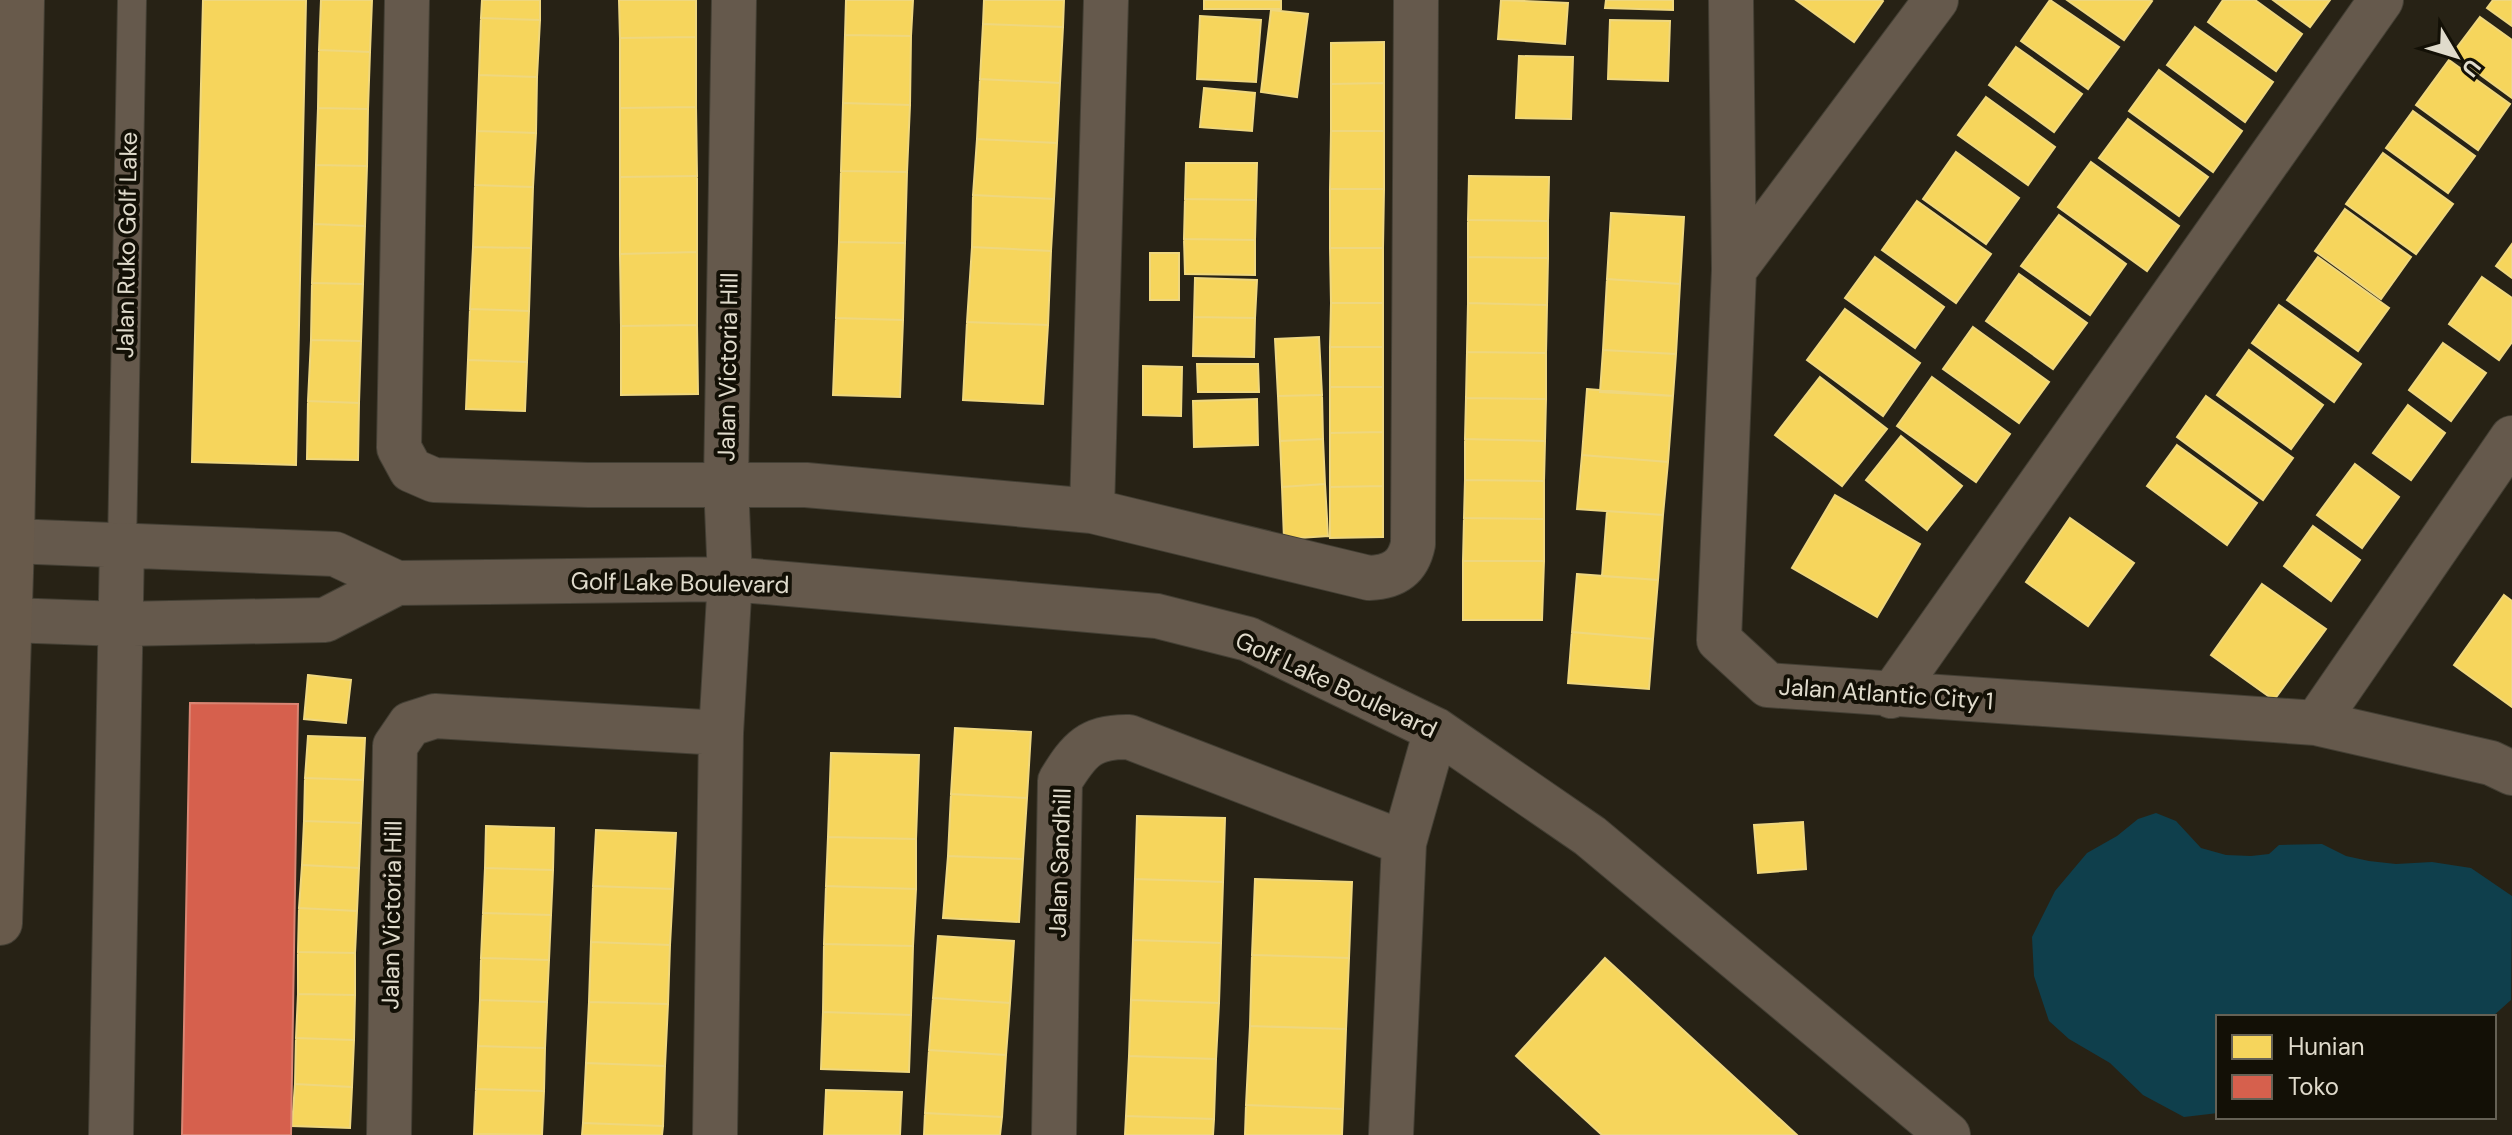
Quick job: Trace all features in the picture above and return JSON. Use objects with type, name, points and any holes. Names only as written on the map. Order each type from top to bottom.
[{"type":"street","points":[[0,923],[1,804],[12,541],[22,0]]},
{"type":"street","points":[[407,0],[399,448],[411,470],[434,480],[588,485],[806,485],[1092,511],[1369,578],[1386,578],[1410,559],[1415,505],[1416,0]]},
{"type":"street","name":"Jalan Victoria Hill","points":[[715,1135],[721,733],[730,579],[726,483],[734,0]]},
{"type":"street","points":[[1092,511],[1106,0]]},
{"type":"street","name":"Jalan Atlantic City 1","points":[[1731,0],[1734,270],[1719,640],[1768,685],[1891,696],[2316,723],[2491,763],[2512,773]]},
{"type":"street","points":[[1734,270],[1936,0]]},
{"type":"street","points":[[1891,696],[2381,0]]},
{"type":"street","points":[[2316,723],[2512,438]]},
{"type":"street","name":"Golf Lake Boulevard","points":[[12,541],[335,554],[397,583],[730,579],[1157,616],[1248,639],[1436,730],[1590,836],[1948,1135]]},
{"type":"street","points":[[111,1135],[122,546]]},
{"type":"street","name":"Golf Lake Boulevard","points":[[9,620],[121,624],[325,620],[397,583]]},
{"type":"street","name":"Jalan Victoria Hill","points":[[389,1135],[395,746],[410,724],[435,716],[721,733]]},
{"type":"street","points":[[1391,1135],[1404,843],[1436,730]]},
{"type":"street","name":"Jalan Sandhill","points":[[1054,1135],[1060,781],[1071,762],[1087,745],[1107,736],[1129,737],[1404,843]]},
{"type":"lane","name":"Jalan Ruko Golf Lake","points":[[122,546],[132,0]]},
{"type":"water","points":[[2156,813],[2176,821],[2201,848],[2226,855],[2269,854],[2279,845],[2322,844],[2346,856],[2369,861],[2396,864],[2432,862],[2471,868],[2512,896],[2511,1000],[2494,1015],[2216,1015],[2216,1113],[2184,1117],[2143,1095],[2110,1063],[2069,1039],[2049,1021],[2034,976],[2032,937],[2055,891],[2087,853],[2117,836],[2138,819]]},
{"type":"building: Hunian","points":[[203,0],[306,0],[296,465],[192,462]]},
{"type":"building: Hunian","points":[[321,0],[372,0],[370,52],[319,50]]},
{"type":"building: Hunian","points":[[482,0],[540,0],[540,20],[481,18]]},
{"type":"building: Hunian","points":[[619,0],[696,0],[696,37],[620,38]]},
{"type":"building: Hunian","points":[[846,0],[913,0],[911,36],[845,35]]},
{"type":"building: Hunian","points":[[984,0],[1064,0],[1063,27],[983,24]]},
{"type":"building: Hunian","points":[[1204,0],[1281,0],[1281,9],[1204,9]]},
{"type":"building: Hunian","points":[[1501,0],[1568,3],[1565,44],[1498,39]]},
{"type":"building: Hunian","points":[[1606,0],[1673,0],[1673,10],[1605,8]]},
{"type":"building: Hunian","points":[[1796,0],[1882,0],[1883,1],[1854,42]]},
{"type":"building: Hunian","points":[[2050,0],[2119,47],[2088,89],[2021,41]]},
{"type":"building: Hunian","points":[[2067,0],[2150,0],[2152,1],[2124,40]]},
{"type":"building: Hunian","points":[[2223,0],[2255,0],[2302,34],[2276,71],[2208,22]]},
{"type":"building: Hunian","points":[[2273,0],[2330,0],[2310,27]]},
{"type":"building: Hunian","points":[[2493,0],[2512,0],[2512,26],[2487,8]]},
{"type":"building: Hunian","points":[[1271,10],[1308,14],[1297,97],[1261,92]]},
{"type":"building: Hunian","points":[[1200,16],[1261,20],[1256,82],[1197,79]]},
{"type":"building: Hunian","points":[[2480,17],[2512,40],[2512,98],[2452,54]]},
{"type":"building: Hunian","points":[[481,18],[540,20],[537,77],[479,75]]},
{"type":"building: Hunian","points":[[1610,20],[1670,21],[1668,81],[1608,79]]},
{"type":"building: Hunian","points":[[983,24],[1063,27],[1060,83],[980,79]]},
{"type":"building: Hunian","points":[[2195,27],[2273,82],[2245,122],[2167,65]]},
{"type":"building: Hunian","points":[[845,35],[911,36],[910,105],[843,103]]},
{"type":"building: Hunian","points":[[696,37],[696,107],[620,108],[620,38]]},
{"type":"building: Hunian","points":[[1384,42],[1384,83],[1331,84],[1331,43]]},
{"type":"building: Hunian","points":[[2016,47],[2082,94],[2054,132],[1989,85]]},
{"type":"building: Hunian","points":[[319,50],[370,52],[368,109],[318,108]]},
{"type":"building: Hunian","points":[[1519,56],[1573,57],[1571,119],[1516,118]]},
{"type":"building: Hunian","points":[[2449,60],[2510,104],[2478,150],[2416,105]]},
{"type":"building: Hunian","points":[[2159,70],[2242,131],[2213,172],[2129,111]]},
{"type":"building: Hunian","points":[[479,75],[537,77],[536,133],[477,131]]},
{"type":"building: Hunian","points":[[980,79],[1060,83],[1057,143],[977,139]]},
{"type":"building: Hunian","points":[[1384,83],[1384,131],[1331,131],[1331,84]]},
{"type":"building: Hunian","points":[[1204,88],[1255,93],[1252,131],[1200,127]]},
{"type":"building: Hunian","points":[[1986,97],[2055,147],[2028,185],[1958,135]]},
{"type":"building: Hunian","points":[[843,103],[910,105],[907,172],[841,171]]},
{"type":"building: Hunian","points":[[696,107],[697,176],[620,177],[620,108]]},
{"type":"building: Hunian","points":[[318,108],[368,109],[367,166],[316,165]]},
{"type":"building: Hunian","points":[[2413,111],[2475,156],[2448,193],[2386,148]]},
{"type":"building: Hunian","points":[[2128,119],[2208,177],[2179,216],[2099,158]]},
{"type":"building: Hunian","points":[[477,131],[536,133],[533,187],[475,185]]},
{"type":"building: Hunian","points":[[1331,131],[1384,131],[1384,189],[1330,189]]},
{"type":"building: Hunian","points":[[977,139],[1057,143],[1054,199],[973,195]]},
{"type":"building: Hunian","points":[[1956,152],[2019,198],[1986,244],[1923,199]]},
{"type":"building: Hunian","points":[[2383,153],[2453,204],[2416,254],[2346,204]]},
{"type":"building: Hunian","points":[[2091,162],[2179,226],[2147,271],[2058,207]]},
{"type":"building: Hunian","points":[[1186,163],[1257,163],[1256,200],[1185,199]]},
{"type":"building: Hunian","points":[[316,165],[367,166],[365,226],[314,224]]},
{"type":"building: Hunian","points":[[841,171],[907,172],[905,243],[839,242]]},
{"type":"building: Hunian","points":[[697,176],[697,252],[620,254],[620,177]]},
{"type":"building: Hunian","points":[[1469,176],[1549,177],[1548,221],[1468,220]]},
{"type":"building: Hunian","points":[[475,185],[533,187],[531,248],[473,247]]},
{"type":"building: Hunian","points":[[1330,189],[1384,189],[1383,248],[1330,248]]},
{"type":"building: Hunian","points":[[973,195],[1054,199],[1051,251],[972,247]]},
{"type":"building: Hunian","points":[[1185,199],[1256,200],[1255,240],[1184,239]]},
{"type":"building: Hunian","points":[[1917,201],[1991,254],[1956,303],[1882,250]]},
{"type":"building: Hunian","points":[[2345,209],[2411,257],[2381,299],[2315,251]]},
{"type":"building: Hunian","points":[[1611,213],[1684,217],[1680,284],[1607,279]]},
{"type":"building: Hunian","points":[[2059,215],[2126,264],[2090,315],[2021,266]]},
{"type":"building: Hunian","points":[[1468,220],[1548,221],[1548,258],[1468,257]]},
{"type":"building: Hunian","points":[[314,224],[365,226],[363,284],[312,283]]},
{"type":"building: Hunian","points":[[1184,239],[1255,240],[1255,275],[1185,274]]},
{"type":"building: Hunian","points":[[839,242],[905,243],[903,320],[836,318]]},
{"type":"building: Hunian","points":[[2512,244],[2512,278],[2496,266]]},
{"type":"building: Hunian","points":[[473,247],[531,248],[529,311],[470,309]]},
{"type":"building: Hunian","points":[[972,247],[1051,251],[1048,325],[967,322]]},
{"type":"building: Hunian","points":[[1330,248],[1383,248],[1383,303],[1331,303]]},
{"type":"building: Hunian","points":[[697,252],[697,325],[621,326],[620,254]]},
{"type":"building: Hunian","points":[[1150,253],[1179,253],[1179,300],[1150,300]]},
{"type":"building: Hunian","points":[[1468,257],[1548,258],[1547,305],[1468,303]]},
{"type":"building: Hunian","points":[[1875,257],[1944,307],[1915,348],[1845,298]]},
{"type":"building: Hunian","points":[[2318,257],[2389,308],[2358,351],[2287,300]]},
{"type":"building: Hunian","points":[[2019,274],[2087,323],[2053,369],[1986,321]]},
{"type":"building: Hunian","points":[[2482,277],[2512,298],[2512,342],[2499,360],[2449,324]]},
{"type":"building: Hunian","points":[[1195,278],[1257,280],[1255,318],[1194,317]]},
{"type":"building: Hunian","points":[[1607,279],[1680,284],[1676,354],[1603,350]]},
{"type":"building: Hunian","points":[[312,283],[363,284],[361,341],[311,340]]},
{"type":"building: Hunian","points":[[1331,303],[1383,303],[1383,347],[1330,347]]},
{"type":"building: Hunian","points":[[1468,303],[1547,305],[1546,353],[1467,352]]},
{"type":"building: Hunian","points":[[2279,305],[2361,364],[2334,402],[2252,343]]},
{"type":"building: Hunian","points":[[470,309],[529,311],[527,362],[468,360]]},
{"type":"building: Hunian","points":[[1845,309],[1920,363],[1883,416],[1807,360]]},
{"type":"building: Hunian","points":[[1194,317],[1255,318],[1254,357],[1193,356]]},
{"type":"building: Hunian","points":[[836,318],[903,320],[900,397],[833,395]]},
{"type":"building: Hunian","points":[[967,322],[1048,325],[1043,404],[963,400]]},
{"type":"building: Hunian","points":[[697,325],[698,394],[621,395],[621,326]]},
{"type":"building: Hunian","points":[[1973,327],[2049,382],[2019,423],[1943,369]]},
{"type":"building: Hunian","points":[[1319,337],[1322,395],[1278,396],[1275,339]]},
{"type":"building: Hunian","points":[[311,340],[361,341],[359,403],[308,401]]},
{"type":"building: Hunian","points":[[2443,343],[2486,373],[2451,421],[2409,390]]},
{"type":"building: Hunian","points":[[1330,347],[1383,347],[1383,387],[1330,387]]},
{"type":"building: Hunian","points":[[1603,350],[1676,354],[1673,396],[1600,392]]},
{"type":"building: Hunian","points":[[2249,350],[2323,405],[2291,449],[2217,395]]},
{"type":"building: Hunian","points":[[1467,352],[1546,353],[1546,399],[1466,398]]},
{"type":"building: Hunian","points":[[468,360],[527,362],[525,411],[466,409]]},
{"type":"building: Hunian","points":[[1197,364],[1258,364],[1259,392],[1198,392]]},
{"type":"building: Hunian","points":[[1143,366],[1182,367],[1181,416],[1143,415]]},
{"type":"building: Hunian","points":[[1820,377],[1887,429],[1842,486],[1775,435]]},
{"type":"building: Hunian","points":[[1932,377],[2010,434],[1976,482],[1897,426]]},
{"type":"building: Hunian","points":[[1330,387],[1383,387],[1383,432],[1330,433]]},
{"type":"building: Hunian","points":[[1587,389],[1673,396],[1668,462],[1582,455]]},
{"type":"building: Hunian","points":[[1322,395],[1323,439],[1280,441],[1278,396]]},
{"type":"building: Hunian","points":[[2206,396],[2293,458],[2263,500],[2177,437]]},
{"type":"building: Hunian","points":[[1466,398],[1546,399],[1545,441],[1465,439]]},
{"type":"building: Hunian","points":[[1257,399],[1258,445],[1194,447],[1193,401]]},
{"type":"building: Hunian","points":[[308,401],[359,403],[358,460],[307,459]]},
{"type":"building: Hunian","points":[[2408,405],[2445,433],[2411,480],[2373,453]]},
{"type":"building: Hunian","points":[[1383,432],[1383,486],[1330,487],[1330,433]]},
{"type":"building: Hunian","points":[[1901,436],[1962,486],[1927,530],[1866,480]]},
{"type":"building: Hunian","points":[[1323,439],[1325,484],[1282,487],[1280,441]]},
{"type":"building: Hunian","points":[[1465,439],[1545,441],[1544,481],[1465,480]]},
{"type":"building: Hunian","points":[[2177,445],[2257,503],[2227,545],[2147,486]]},
{"type":"building: Hunian","points":[[1582,455],[1668,462],[1663,515],[1577,509]]},
{"type":"building: Hunian","points":[[2355,464],[2399,497],[2362,548],[2317,515]]},
{"type":"building: Hunian","points":[[1465,480],[1544,481],[1544,519],[1464,518]]},
{"type":"building: Hunian","points":[[1325,484],[1328,536],[1284,539],[1282,487]]},
{"type":"building: Hunian","points":[[1383,486],[1383,537],[1330,538],[1330,487]]},
{"type":"building: Hunian","points":[[1835,495],[1920,544],[1877,617],[1792,568]]},
{"type":"building: Hunian","points":[[1607,511],[1663,515],[1658,580],[1602,576]]},
{"type":"building: Hunian","points":[[1464,518],[1544,519],[1544,561],[1463,561]]},
{"type":"building: Hunian","points":[[2070,518],[2134,563],[2088,626],[2026,582]]},
{"type":"building: Hunian","points":[[2313,526],[2360,560],[2331,601],[2284,566]]},
{"type":"building: Hunian","points":[[1463,561],[1544,561],[1542,620],[1463,620]]},
{"type":"building: Hunian","points":[[1577,574],[1658,580],[1653,639],[1572,632]]},
{"type":"building: Hunian","points":[[2262,584],[2326,629],[2274,700],[2211,655]]},
{"type":"building: Hunian","points":[[2504,595],[2512,601],[2512,707],[2454,665]]},
{"type":"building: Hunian","points":[[1572,632],[1653,639],[1649,689],[1568,683]]},
{"type":"building: Hunian","points":[[308,675],[351,680],[346,723],[304,719]]},
{"type":"building: Hunian","points":[[955,728],[1031,732],[1027,798],[951,794]]},
{"type":"building: Hunian","points":[[308,736],[365,738],[363,780],[305,778]]},
{"type":"building: Hunian","points":[[831,753],[919,755],[916,839],[828,837]]},
{"type":"building: Hunian","points":[[305,778],[363,780],[361,823],[304,821]]},
{"type":"building: Hunian","points":[[951,794],[1027,798],[1023,859],[948,856]]},
{"type":"building: Hunian","points":[[1137,816],[1225,818],[1223,882],[1135,879]]},
{"type":"building: Hunian","points":[[304,821],[361,823],[359,868],[302,865]]},
{"type":"building: Hunian","points":[[1803,822],[1806,869],[1758,873],[1754,825]]},
{"type":"building: Hunian","points":[[486,826],[554,828],[553,870],[485,868]]},
{"type":"building: Hunian","points":[[596,830],[676,833],[673,889],[593,886]]},
{"type":"building: Hunian","points":[[828,837],[916,839],[916,889],[826,886]]},
{"type":"building: Hunian","points":[[948,856],[1023,859],[1019,922],[943,918]]},
{"type":"building: Hunian","points":[[302,865],[359,868],[357,911],[299,908]]},
{"type":"building: Hunian","points":[[485,868],[553,870],[551,915],[483,913]]},
{"type":"building: Hunian","points":[[1135,879],[1223,882],[1221,943],[1133,940]]},
{"type":"building: Hunian","points":[[1255,879],[1352,882],[1349,958],[1252,955]]},
{"type":"building: Hunian","points":[[593,886],[673,889],[670,945],[591,942]]},
{"type":"building: Hunian","points":[[826,886],[916,889],[913,946],[824,944]]},
{"type":"building: Hunian","points":[[299,908],[357,911],[355,953],[298,952]]},
{"type":"building: Hunian","points":[[483,913],[551,915],[549,960],[481,958]]},
{"type":"building: Hunian","points":[[938,936],[1014,941],[1010,1003],[933,998]]},
{"type":"building: Hunian","points":[[1133,940],[1221,943],[1219,1003],[1131,1000]]},
{"type":"building: Hunian","points":[[591,942],[670,945],[668,1004],[589,1002]]},
{"type":"building: Hunian","points":[[824,944],[913,946],[911,1015],[823,1012]]},
{"type":"building: Hunian","points":[[298,952],[355,953],[355,995],[298,994]]},
{"type":"building: Hunian","points":[[1252,955],[1349,958],[1346,1029],[1250,1026]]},
{"type":"building: Hunian","points":[[481,958],[549,960],[547,1002],[480,1000]]},
{"type":"building: Hunian","points":[[1605,958],[1797,1135],[1602,1135],[1516,1056]]},
{"type":"building: Hunian","points":[[298,994],[355,995],[354,1040],[296,1038]]},
{"type":"building: Hunian","points":[[933,998],[1010,1003],[1006,1055],[929,1050]]},
{"type":"building: Hunian","points":[[480,1000],[547,1002],[545,1048],[478,1046]]},
{"type":"building: Hunian","points":[[1131,1000],[1219,1003],[1216,1059],[1129,1056]]},
{"type":"building: Hunian","points":[[589,1002],[668,1004],[665,1066],[586,1063]]},
{"type":"building: Hunian","points":[[823,1012],[911,1015],[909,1072],[821,1069]]},
{"type":"building: Hunian","points":[[1250,1026],[1346,1029],[1343,1109],[1246,1105]]},
{"type":"building: Hunian","points":[[296,1038],[354,1040],[352,1087],[295,1084]]},
{"type":"building: Hunian","points":[[478,1046],[545,1048],[544,1091],[476,1089]]},
{"type":"building: Hunian","points":[[929,1050],[1006,1055],[1002,1117],[925,1113]]},
{"type":"building: Hunian","points":[[1129,1056],[1216,1059],[1214,1119],[1126,1116]]},
{"type":"building: Hunian","points":[[586,1063],[665,1066],[663,1126],[583,1123]]},
{"type":"building: Hunian","points":[[295,1084],[352,1087],[350,1128],[292,1126]]},
{"type":"building: Hunian","points":[[476,1089],[544,1091],[542,1135],[474,1134]]},
{"type":"building: Hunian","points":[[826,1090],[902,1092],[900,1135],[824,1135]]},
{"type":"building: Hunian","points":[[1246,1105],[1343,1109],[1342,1135],[1245,1135]]},
{"type":"building: Hunian","points":[[925,1113],[1002,1117],[1000,1135],[924,1135]]},
{"type":"building: Hunian","points":[[1126,1116],[1214,1119],[1213,1135],[1125,1135]]},
{"type":"building: Hunian","points":[[583,1123],[663,1126],[662,1135],[582,1135]]},
{"type":"building: Toko","points":[[190,703],[298,704],[291,1135],[182,1135]]}]
